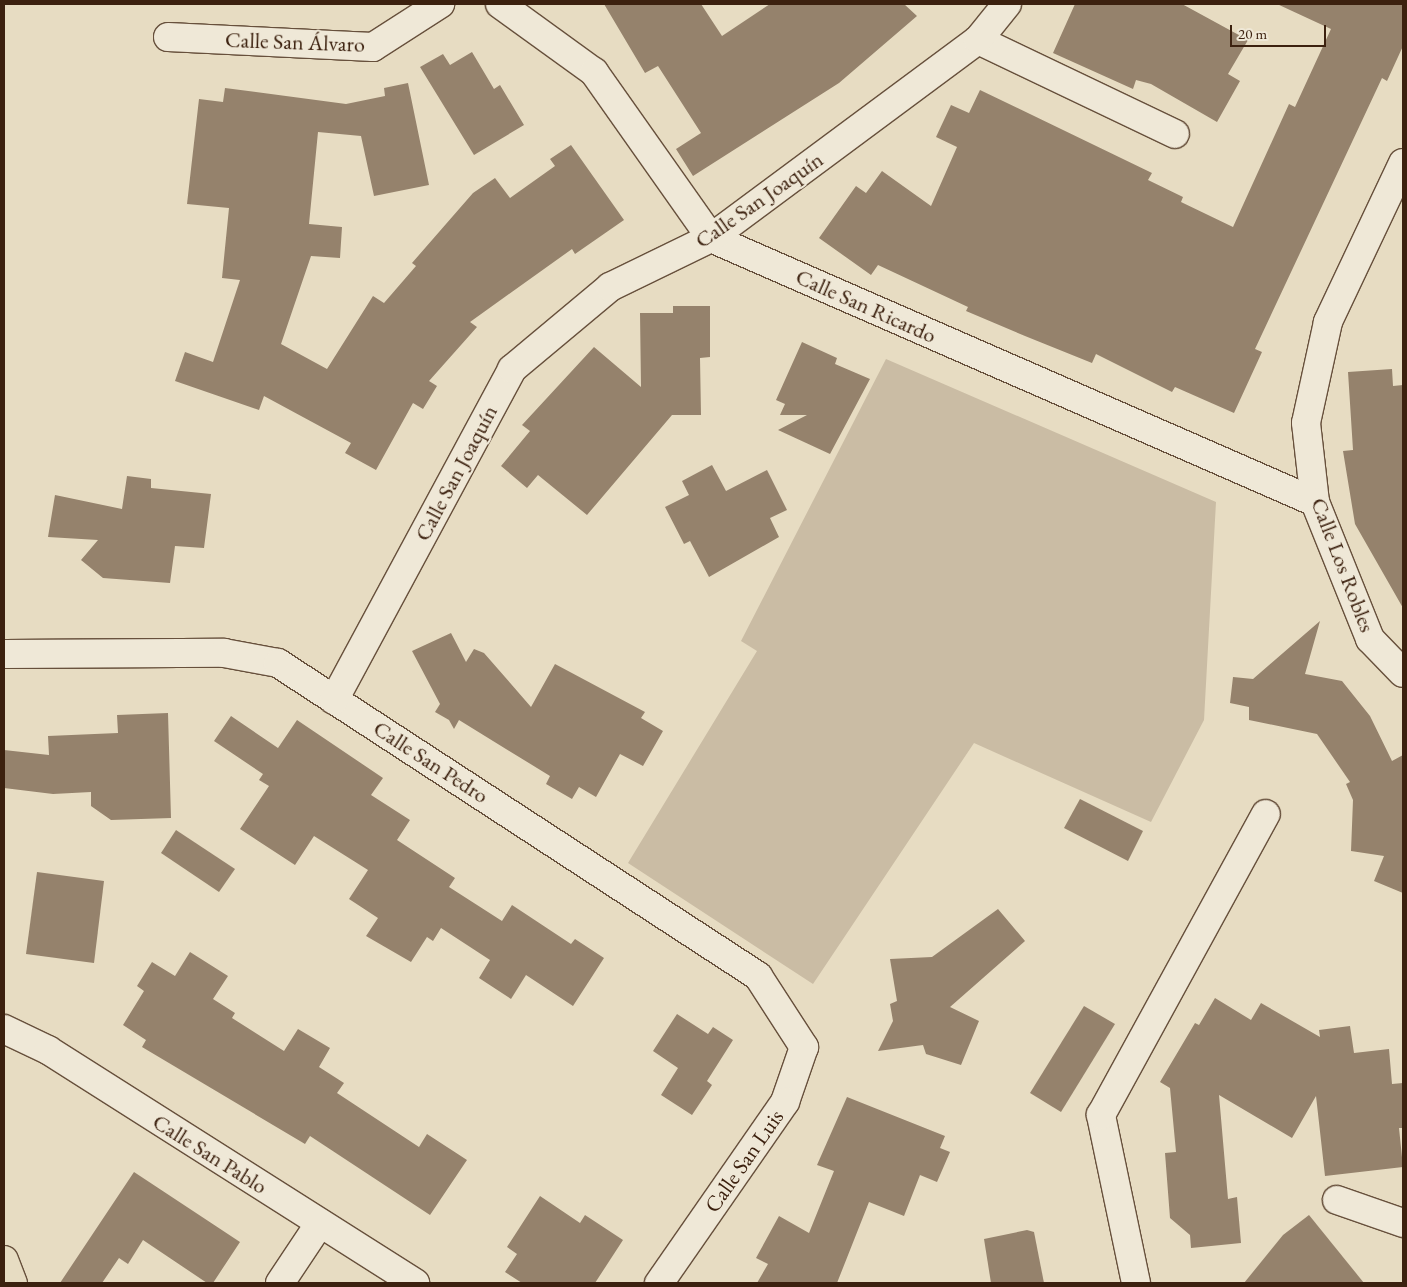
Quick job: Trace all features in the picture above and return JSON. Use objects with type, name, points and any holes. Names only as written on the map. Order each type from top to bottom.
[{"type":"highway","points":[[4,1260],[14,1283]]},
{"type":"street","name":"Calle San Álvaro","points":[[168,37],[373,47],[440,4]]},
{"type":"street","points":[[500,4],[594,72],[711,238]]},
{"type":"street","name":"Calle San Joaquín","points":[[334,700],[512,369],[610,287],[711,238],[978,40],[1007,4]]},
{"type":"street","points":[[978,40],[1175,134]]},
{"type":"street","name":"Calle Los Robles","points":[[1403,163],[1328,322],[1306,423],[1315,502],[1370,639],[1403,673]]},
{"type":"street","name":"Calle San Ricardo","points":[[711,238],[1315,502]]},
{"type":"street","name":"Calle San Pedro","points":[[4,654],[224,652],[278,663],[758,976],[794,1032]]},
{"type":"street","points":[[1136,1283],[1101,1115],[1266,814]]},
{"type":"street","name":"Calle San Pablo","points":[[4,1029],[48,1050],[415,1283]]},
{"type":"street","name":"Calle San Luis","points":[[659,1283],[784,1102],[804,1047],[794,1032]]},
{"type":"street","points":[[1338,1200],[1403,1223]]},
{"type":"street","points":[[280,1283],[320,1223]]},
{"type":"shaded area","points":[[886,359],[1216,502],[1204,720],[1151,822],[974,743],[813,984],[628,863],[757,651],[741,641]]},
{"type":"building","points":[[604,4],[701,4],[722,36],[770,4],[904,4],[917,16],[839,83],[693,176],[676,149],[701,133],[658,66],[645,73]]},
{"type":"building","points":[[1075,4],[1182,4],[1248,40],[1228,74],[1240,81],[1217,122],[1151,84],[1136,80],[1133,89],[1053,53]]},
{"type":"building","points":[[1277,4],[1403,4],[1403,46],[1387,81],[1382,78],[1255,349],[1262,352],[1234,413],[1175,387],[1172,392],[1096,354],[1092,363],[1025,336],[966,311],[968,307],[878,265],[871,275],[819,238],[856,186],[866,193],[882,171],[931,206],[957,147],[936,137],[951,105],[969,113],[980,90],[1152,173],[1148,180],[1183,197],[1181,202],[1233,227],[1289,104],[1295,107],[1331,29]]},
{"type":"building","points":[[472,52],[494,89],[500,85],[524,125],[474,155],[420,67],[443,54],[450,65]]},
{"type":"building","points":[[408,83],[429,185],[374,196],[361,136],[318,132],[309,224],[342,227],[340,258],[311,256],[281,344],[327,369],[373,296],[384,303],[416,266],[412,263],[473,193],[495,178],[510,198],[555,166],[550,159],[571,145],[624,220],[575,254],[572,249],[470,322],[477,327],[429,381],[437,386],[423,409],[413,403],[376,470],[345,453],[351,443],[264,396],[259,410],[175,381],[185,352],[213,362],[240,280],[222,278],[229,208],[187,204],[199,99],[223,102],[225,88],[346,104],[385,96],[384,88]]},
{"type":"building","points":[[673,306],[710,306],[710,357],[700,358],[701,415],[672,415],[587,515],[538,475],[527,488],[501,466],[530,431],[522,425],[594,347],[641,387],[640,313],[673,313]]},
{"type":"building","points":[[802,342],[837,358],[835,364],[870,379],[830,454],[778,430],[807,415],[780,415],[785,404],[776,400]]},
{"type":"building","points":[[1392,369],[1393,386],[1403,385],[1403,608],[1355,524],[1343,451],[1353,450],[1348,372]]},
{"type":"building","points":[[712,465],[726,491],[767,470],[787,510],[770,518],[779,537],[709,577],[690,541],[684,544],[665,507],[689,495],[682,481]]},
{"type":"building","points":[[127,476],[151,479],[151,488],[211,494],[204,548],[175,546],[170,583],[103,578],[81,560],[98,540],[48,537],[55,495],[122,509]]},
{"type":"building","points":[[1320,621],[1305,674],[1342,681],[1370,716],[1392,761],[1403,755],[1403,893],[1374,881],[1384,856],[1351,851],[1353,800],[1346,784],[1350,782],[1317,734],[1249,720],[1249,707],[1230,703],[1233,677],[1253,679]]},
{"type":"building","points":[[451,633],[466,662],[474,649],[484,653],[531,707],[555,664],[645,712],[641,718],[663,731],[643,766],[620,754],[596,797],[579,787],[572,799],[546,784],[550,776],[459,720],[454,729],[449,720],[435,712],[440,704],[412,651]]},
{"type":"building","points":[[168,713],[171,818],[111,820],[91,806],[91,792],[53,794],[4,788],[4,750],[49,755],[48,736],[118,733],[117,715]]},
{"type":"building","points":[[231,716],[278,748],[297,720],[383,778],[371,795],[410,820],[397,840],[455,878],[449,887],[502,921],[512,905],[571,944],[575,939],[604,958],[573,1006],[526,975],[511,999],[479,978],[490,960],[441,928],[433,941],[427,937],[411,962],[366,936],[378,918],[349,899],[368,870],[314,836],[295,865],[240,829],[269,786],[259,780],[263,774],[214,741]]},
{"type":"building","points":[[1080,799],[1143,831],[1128,861],[1064,828]]},
{"type":"building","points":[[176,830],[235,869],[219,892],[161,853]]},
{"type":"building","points":[[37,872],[104,881],[94,963],[26,954]]},
{"type":"building","points":[[998,909],[1025,941],[950,1007],[979,1021],[961,1065],[926,1054],[923,1045],[878,1051],[893,1021],[890,1004],[897,1001],[890,959],[932,957]]},
{"type":"building","points":[[190,952],[228,976],[213,999],[235,1013],[232,1018],[284,1051],[298,1029],[330,1048],[319,1067],[344,1083],[337,1093],[419,1147],[427,1134],[467,1160],[430,1215],[310,1136],[305,1144],[142,1047],[146,1040],[123,1025],[144,991],[137,986],[152,962],[175,976]]},
{"type":"building","points":[[1215,998],[1251,1020],[1261,1003],[1320,1037],[1319,1030],[1350,1026],[1354,1053],[1389,1049],[1392,1084],[1403,1083],[1403,1128],[1399,1128],[1403,1167],[1325,1176],[1316,1096],[1292,1138],[1219,1095],[1228,1199],[1237,1197],[1241,1243],[1191,1248],[1190,1235],[1170,1218],[1165,1153],[1176,1152],[1170,1088],[1160,1082],[1195,1023],[1199,1025]]},
{"type":"building","points":[[1084,1006],[1115,1024],[1061,1112],[1030,1093]]},
{"type":"building","points":[[677,1014],[708,1034],[713,1027],[733,1040],[707,1081],[712,1085],[692,1115],[661,1095],[678,1068],[653,1051]]},
{"type":"building","points":[[847,1097],[945,1136],[940,1148],[950,1152],[937,1182],[920,1175],[904,1216],[869,1202],[837,1283],[757,1283],[768,1264],[756,1258],[779,1216],[809,1233],[834,1171],[817,1165]]},
{"type":"building","points":[[134,1172],[240,1242],[213,1283],[207,1283],[143,1240],[128,1264],[119,1258],[102,1283],[60,1283]]},
{"type":"building","points":[[540,1196],[580,1223],[585,1215],[623,1240],[595,1283],[522,1283],[505,1272],[517,1254],[507,1247]]},
{"type":"building","points":[[1309,1215],[1364,1283],[1244,1283],[1283,1235]]},
{"type":"building","points":[[1027,1230],[1034,1232],[1044,1283],[991,1283],[984,1239]]}]
